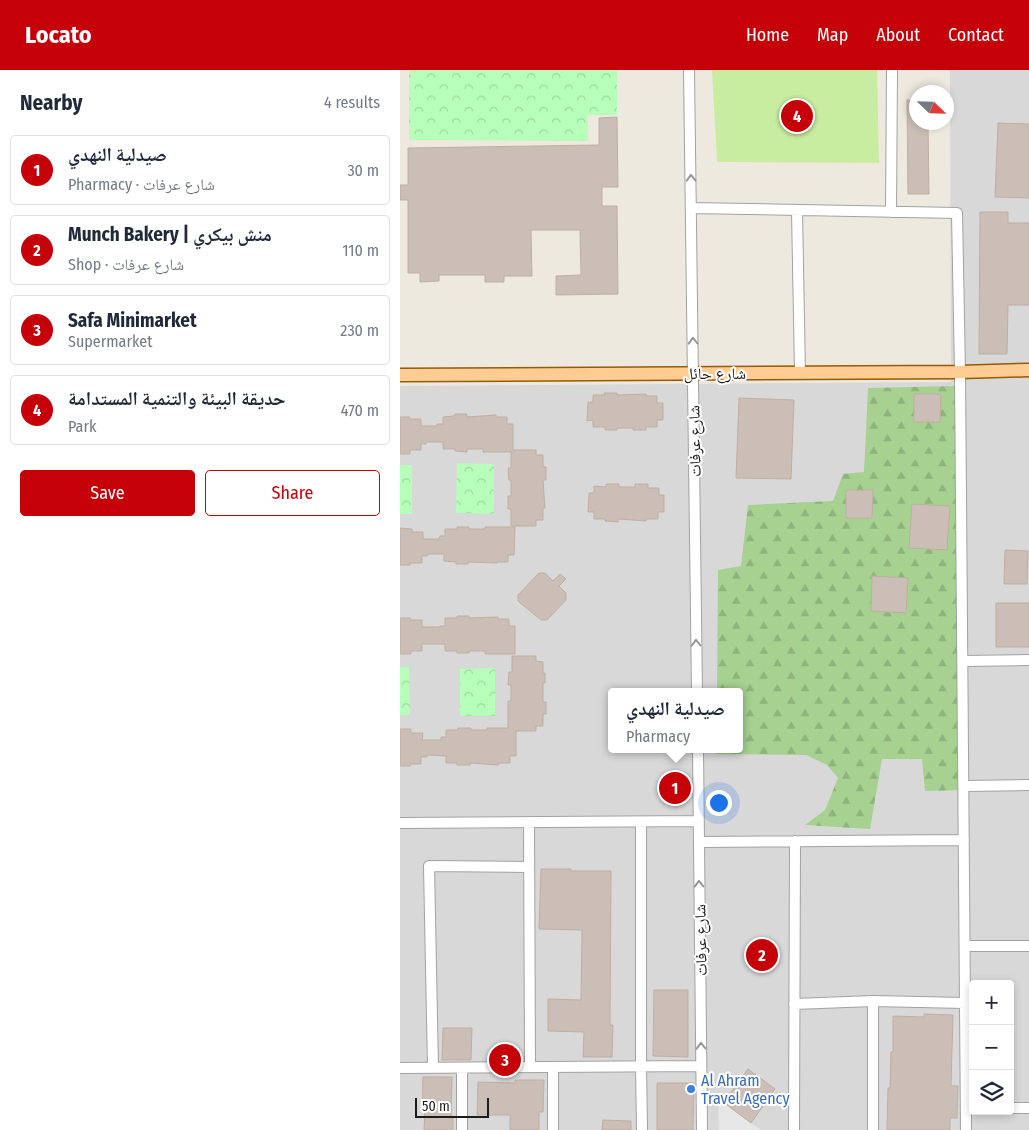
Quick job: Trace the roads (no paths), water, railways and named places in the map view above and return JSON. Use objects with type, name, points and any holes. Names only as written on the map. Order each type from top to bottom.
[{"type":"main road","name":"شارع حائل","points":[[400,375],[1029,370]]},
{"type":"street","name":"شارع عرفات","points":[[689,70],[697,688]]},
{"type":"street","points":[[891,212],[892,70]]},
{"type":"street","points":[[691,208],[956,213],[960,372],[965,1003],[969,1109],[966,1130]]},
{"type":"street","points":[[797,211],[800,373]]},
{"type":"street","points":[[962,661],[1029,660]]},
{"type":"street","name":"شارع عرفات","points":[[698,753],[702,1130]]},
{"type":"street","points":[[964,786],[1029,785]]},
{"type":"street","points":[[400,823],[698,821]]},
{"type":"street","points":[[528,822],[530,1067]]},
{"type":"street","points":[[641,822],[640,1066],[642,1130]]},
{"type":"street","points":[[698,842],[964,840]]},
{"type":"street","points":[[794,1130],[795,841]]},
{"type":"street","points":[[433,1068],[430,866],[529,867]]},
{"type":"street","points":[[965,946],[1029,946]]},
{"type":"street","points":[[794,1004],[873,1001],[965,1003]]},
{"type":"street","points":[[873,1001],[873,1130]]},
{"type":"street","points":[[400,1068],[701,1066]]},
{"type":"street","points":[[553,1067],[553,1130]]},
{"type":"street","points":[[462,1068],[462,1130]]},
{"type":"street","points":[[1014,1108],[1029,1108]]},
{"type":"place","name":"حديقة البيئة والتنمية المستدامة","points":[[797,116]]},
{"type":"place","name":"صيدلية النهدي","points":[[675,788]]},
{"type":"place","name":"Munch Bakery | منش بيكري","points":[[762,955]]},
{"type":"place","name":"Safa Minimarket","points":[[505,1060]]},
{"type":"place","name":"Al Ahram Travel Agency","points":[[691,1089]]}]
